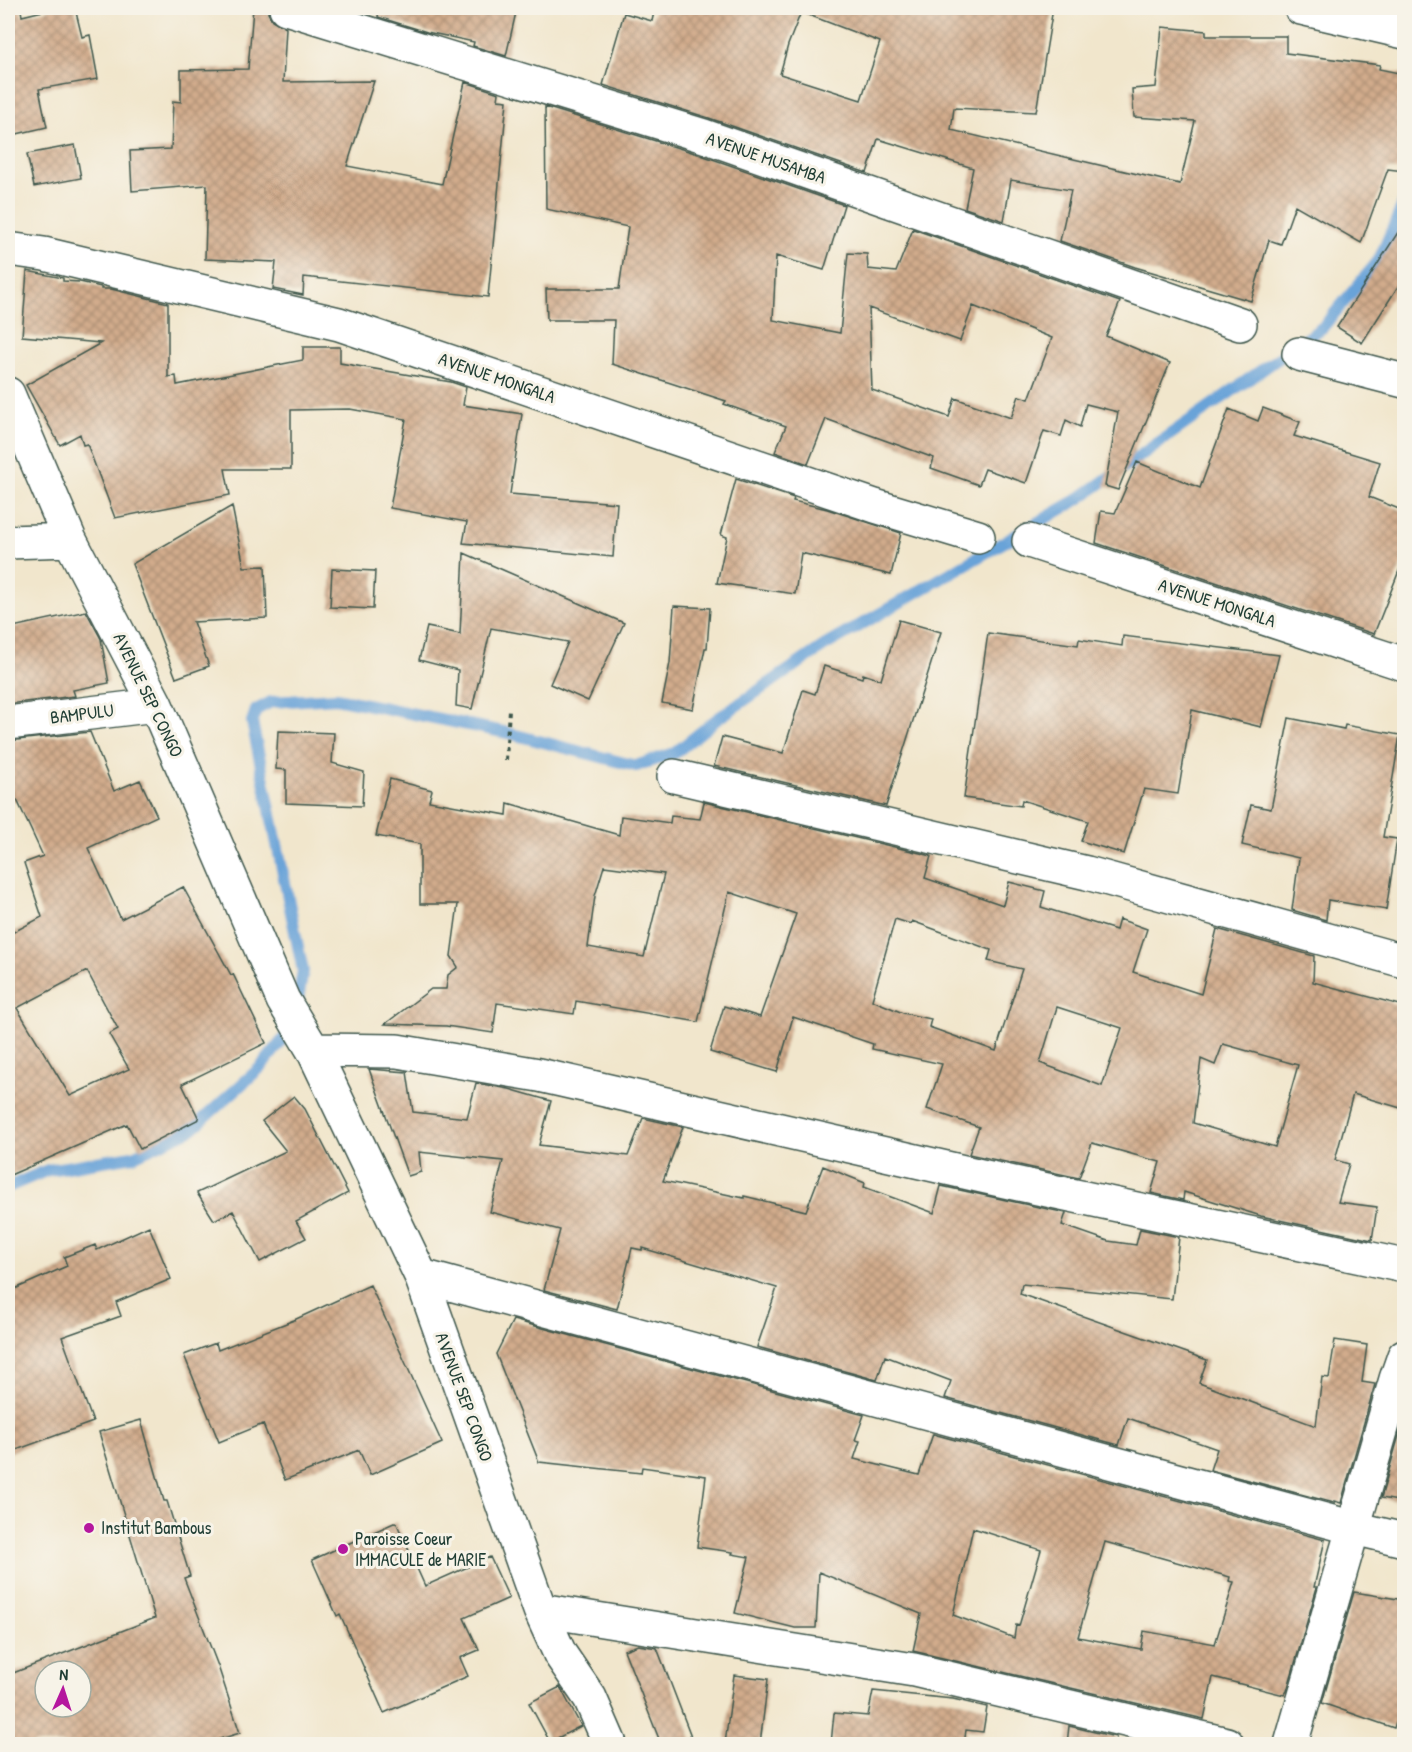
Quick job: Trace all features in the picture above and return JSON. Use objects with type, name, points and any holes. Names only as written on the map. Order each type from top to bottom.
[{"type":"street","name":"AVENUE MUSAMBA","points":[[286,8],[704,136],[1240,324]]},
{"type":"street","points":[[1302,8],[1404,32]]},
{"type":"street","name":"AVENUE MONGALA","points":[[8,249],[44,254],[339,324],[875,506],[978,537]]},
{"type":"street","points":[[1299,354],[1404,381]]},
{"type":"street","name":"AVENUE SEP CONGO","points":[[8,394],[70,540],[156,705],[283,1000],[313,1050],[421,1276],[540,1610],[560,1654],[590,1698],[610,1744]]},
{"type":"street","points":[[8,542],[70,540]]},
{"type":"street","name":"AVENUE MONGALA","points":[[1029,541],[1404,664]]},
{"type":"street","name":"BAMPULU","points":[[8,723],[156,705]]},
{"type":"street","points":[[674,776],[1087,873],[1404,961]]},
{"type":"street","points":[[313,1050],[397,1051],[539,1075],[986,1177],[1404,1266]]},
{"type":"street","points":[[421,1276],[1404,1540]]},
{"type":"street","points":[[1291,1744],[1404,1356]]},
{"type":"street","points":[[540,1610],[914,1670],[1227,1744]]},
{"type":"path","points":[[506,760],[509,709]]},
{"type":"building","points":[[55,8],[75,8],[82,37],[90,35],[98,79],[39,89],[47,127],[8,136],[8,11],[21,10],[22,16]]},
{"type":"building","points":[[253,8],[268,8],[272,20],[286,28],[283,82],[374,81],[347,166],[442,184],[465,82],[499,93],[498,100],[507,101],[488,297],[304,277],[303,295],[273,289],[276,262],[205,259],[207,185],[132,191],[130,151],[171,149],[173,101],[181,102],[181,70],[248,69]]},
{"type":"building","points":[[379,8],[517,8],[506,56],[473,46],[474,42],[427,32],[378,17]]},
{"type":"building","points":[[655,8],[1053,8],[1036,112],[954,108],[951,130],[1180,184],[1195,121],[1134,117],[1132,89],[1156,87],[1162,27],[1206,31],[1206,36],[1286,36],[1286,53],[1380,65],[1379,69],[1404,74],[1404,171],[1388,169],[1361,243],[1295,205],[1281,244],[1269,240],[1251,301],[1135,267],[1060,241],[1071,190],[1011,180],[1004,221],[965,208],[973,168],[878,139],[867,173],[709,118],[603,85],[624,13],[652,21]],"holes":[[[801,12],[880,42],[861,100],[780,74]]]},
{"type":"building","points":[[545,107],[698,154],[844,205],[824,270],[776,256],[773,320],[840,333],[848,253],[867,254],[868,269],[896,272],[913,229],[1120,302],[1106,336],[1170,363],[1118,490],[1105,486],[1118,412],[1086,404],[1080,427],[1066,420],[1061,436],[1044,431],[1026,483],[985,469],[979,485],[931,468],[934,458],[826,419],[808,464],[775,452],[786,426],[724,404],[726,401],[612,364],[614,320],[547,320],[546,289],[619,289],[628,227],[546,209]],"holes":[[[973,306],[1052,338],[1029,399],[1019,396],[1011,418],[955,398],[949,417],[872,390],[869,308],[960,341]]]},
{"type":"building","points":[[75,145],[81,178],[34,187],[27,154]]},
{"type":"building","points":[[1404,223],[1404,277],[1362,343],[1337,327]]},
{"type":"building","points":[[27,271],[168,303],[168,377],[176,376],[177,385],[303,360],[303,347],[340,347],[340,363],[451,382],[466,387],[463,405],[522,414],[510,494],[617,503],[613,557],[463,543],[467,522],[390,508],[406,419],[350,409],[291,410],[291,469],[225,469],[230,495],[115,518],[87,444],[83,445],[80,434],[60,445],[26,385],[101,343],[22,336]]},
{"type":"building","points":[[1263,408],[1300,422],[1294,436],[1380,462],[1369,497],[1404,511],[1404,558],[1374,634],[1096,543],[1101,511],[1115,513],[1137,462],[1200,488],[1229,409],[1258,421]]},
{"type":"building","points":[[736,479],[794,498],[793,501],[827,509],[901,533],[891,575],[801,553],[795,594],[717,583],[727,537],[721,535]]},
{"type":"building","points":[[232,506],[244,567],[265,566],[267,618],[193,622],[209,666],[176,678],[132,564]]},
{"type":"building","points":[[464,553],[624,623],[588,701],[550,684],[568,642],[491,628],[472,709],[456,706],[458,670],[419,660],[427,627],[460,634]]},
{"type":"building","points":[[332,569],[375,571],[373,609],[330,607]]},
{"type":"building","points":[[674,606],[710,608],[707,648],[705,648],[693,709],[662,703],[670,663]]},
{"type":"building","points":[[86,611],[101,639],[109,683],[73,690],[75,696],[8,704],[8,628]]},
{"type":"building","points":[[899,620],[941,632],[886,806],[714,766],[722,737],[783,753],[803,690],[815,694],[824,666],[862,678],[863,674],[881,680]]},
{"type":"building","points":[[988,633],[1078,645],[1079,639],[1122,646],[1123,636],[1279,655],[1261,727],[1192,710],[1178,794],[1144,789],[1124,854],[1081,841],[1088,821],[1022,800],[1021,806],[964,798]]},
{"type":"building","points":[[1289,718],[1344,729],[1345,725],[1400,735],[1383,837],[1397,839],[1386,910],[1328,900],[1326,920],[1292,910],[1299,858],[1242,845],[1251,805],[1271,809]]},
{"type":"building","points":[[278,731],[334,733],[332,763],[364,772],[362,806],[286,803],[286,770],[276,769]]},
{"type":"building","points":[[90,732],[114,791],[140,780],[157,816],[88,848],[121,919],[183,887],[231,975],[233,974],[266,1043],[182,1084],[199,1119],[140,1149],[127,1124],[8,1176],[8,935],[42,917],[24,863],[43,856],[17,800],[8,803],[8,741]],"holes":[[[87,971],[118,1029],[109,1034],[129,1069],[70,1096],[17,1008]]]},
{"type":"building","points":[[390,779],[432,790],[429,801],[507,815],[508,803],[619,835],[621,816],[670,823],[671,816],[700,819],[704,802],[931,856],[925,878],[1003,905],[1009,882],[1045,891],[1041,907],[1116,930],[1119,919],[1147,929],[1133,972],[1201,994],[1217,929],[1314,956],[1313,982],[1404,1006],[1404,1109],[1353,1094],[1335,1160],[1349,1164],[1338,1202],[1377,1207],[1372,1240],[1261,1216],[1184,1192],[1183,1200],[1151,1193],[1160,1162],[1092,1143],[1079,1178],[969,1154],[979,1127],[927,1109],[942,1064],[872,1049],[873,1044],[793,1017],[777,1072],[710,1052],[724,1006],[760,1017],[796,914],[729,892],[698,1022],[576,1001],[574,1014],[497,1003],[493,1033],[446,1026],[385,1024],[431,989],[446,989],[448,975],[458,967],[451,956],[458,904],[420,904],[420,844],[376,836]],"holes":[[[604,866],[664,874],[644,957],[588,947],[595,896]],[[895,919],[911,924],[912,921],[991,950],[988,961],[1022,969],[996,1051],[929,1027],[931,1019],[903,1013],[872,1000]],[[1057,1007],[1122,1028],[1102,1086],[1040,1063]],[[1223,1044],[1298,1065],[1275,1147],[1193,1123],[1201,1059],[1215,1065]]]},
{"type":"building","points":[[369,1069],[407,1072],[413,1112],[467,1118],[476,1083],[509,1089],[551,1101],[539,1145],[628,1156],[643,1118],[683,1127],[663,1181],[744,1198],[744,1196],[806,1211],[823,1166],[865,1183],[864,1187],[934,1213],[941,1186],[1066,1213],[1062,1225],[1108,1241],[1136,1245],[1140,1229],[1179,1237],[1172,1299],[1022,1284],[1020,1294],[1207,1360],[1199,1383],[1316,1426],[1322,1377],[1329,1378],[1335,1340],[1367,1345],[1362,1382],[1375,1384],[1341,1503],[1210,1470],[1217,1449],[1128,1418],[1119,1445],[945,1398],[951,1381],[885,1356],[877,1380],[757,1347],[777,1288],[642,1248],[642,1250],[632,1248],[617,1309],[544,1290],[560,1230],[490,1212],[503,1161],[419,1152],[421,1172],[408,1176]]},
{"type":"building","points":[[294,1096],[305,1109],[348,1193],[296,1221],[306,1238],[260,1262],[233,1211],[214,1220],[197,1193],[286,1151],[262,1121]]},
{"type":"building","points":[[149,1226],[171,1279],[116,1302],[121,1316],[62,1337],[93,1422],[8,1453],[8,1292],[67,1266],[64,1257],[95,1245],[97,1250]]},
{"type":"building","points":[[370,1285],[442,1443],[370,1475],[359,1450],[285,1480],[263,1424],[219,1442],[184,1355],[216,1343],[218,1350],[294,1320]]},
{"type":"building","points":[[513,1320],[864,1415],[855,1440],[860,1441],[854,1459],[919,1475],[933,1434],[1325,1540],[1314,1587],[1317,1587],[1287,1691],[1284,1695],[1213,1677],[1204,1719],[913,1651],[921,1614],[819,1572],[816,1628],[795,1628],[735,1613],[749,1557],[732,1554],[733,1552],[697,1547],[706,1476],[642,1467],[641,1473],[539,1462],[496,1354]],"holes":[[[973,1528],[1041,1550],[1019,1626],[1016,1625],[1014,1638],[953,1615]],[[1105,1542],[1230,1577],[1229,1581],[1234,1582],[1215,1644],[1144,1631],[1141,1649],[1078,1637]]]},
{"type":"building","points":[[141,1420],[164,1501],[167,1501],[190,1576],[184,1578],[218,1666],[240,1733],[203,1744],[8,1744],[8,1675],[33,1665],[33,1719],[93,1719],[93,1659],[49,1659],[155,1618],[99,1432]]},
{"type":"building","points":[[1402,1425],[1404,1425],[1404,1502],[1381,1498]]},
{"type":"building","points":[[396,1522],[425,1586],[490,1557],[509,1598],[464,1618],[479,1650],[460,1658],[468,1676],[384,1713],[340,1614],[337,1616],[312,1560]]},
{"type":"building","points":[[1354,1592],[1404,1600],[1404,1698],[1394,1728],[1322,1703]]},
{"type":"building","points":[[638,1645],[657,1648],[694,1744],[661,1744],[624,1650]]},
{"type":"building","points":[[734,1675],[768,1679],[760,1744],[725,1744]]},
{"type":"building","points":[[560,1687],[581,1726],[550,1742],[529,1703]]},
{"type":"building","points":[[873,1691],[953,1699],[987,1707],[983,1732],[966,1730],[964,1744],[831,1744],[834,1713],[868,1716]]},
{"type":"building","points":[[1069,1726],[1116,1737],[1115,1744],[1067,1744]]},
{"type":"waterway","points":[[8,1187],[48,1170],[133,1156],[192,1129],[261,1067],[293,1027],[303,971],[252,722],[256,710],[271,702],[336,698],[508,733],[636,766],[675,753],[717,719],[824,646],[1077,500],[1323,327],[1379,260],[1404,202]]},
{"type":"place","name":"Institut Bambous","points":[[89,1528]]},
{"type":"place","name":"Paroisse Coeur IMMACULE de MARIE","points":[[343,1549]]}]
